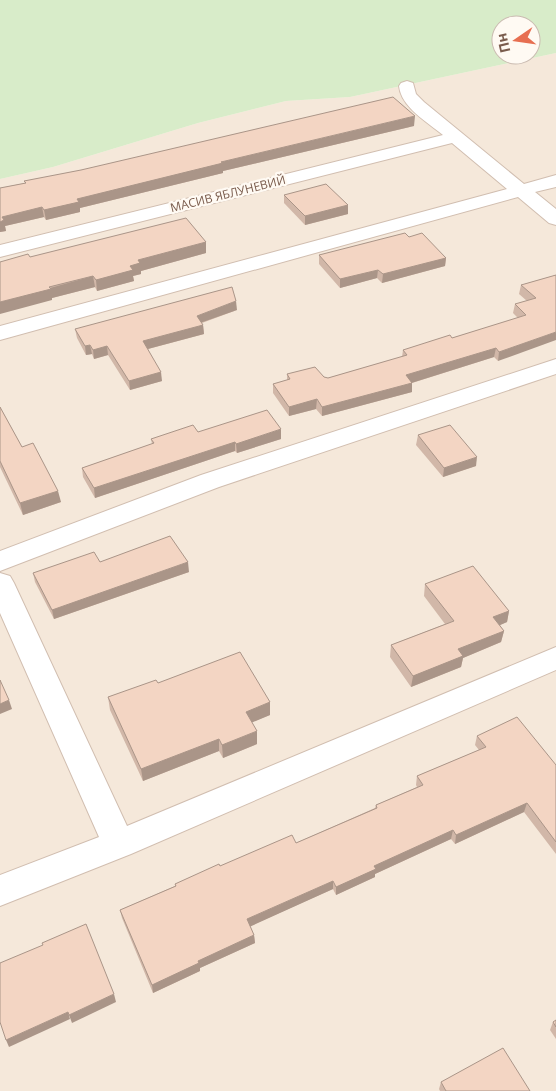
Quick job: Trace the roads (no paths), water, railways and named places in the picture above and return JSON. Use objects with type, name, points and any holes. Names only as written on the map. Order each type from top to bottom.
[{"type":"street","points":[[407,86],[408,95],[418,106],[556,219]]},
{"type":"street","name":"МАСИВ ЯБЛУНЕВИЙ","points":[[0,251],[455,137]]},
{"type":"street","points":[[0,334],[556,181]]},
{"type":"street","points":[[0,561],[210,481],[556,366]]},
{"type":"street","points":[[0,583],[118,844]]},
{"type":"street","points":[[0,891],[118,844],[556,658]]}]
